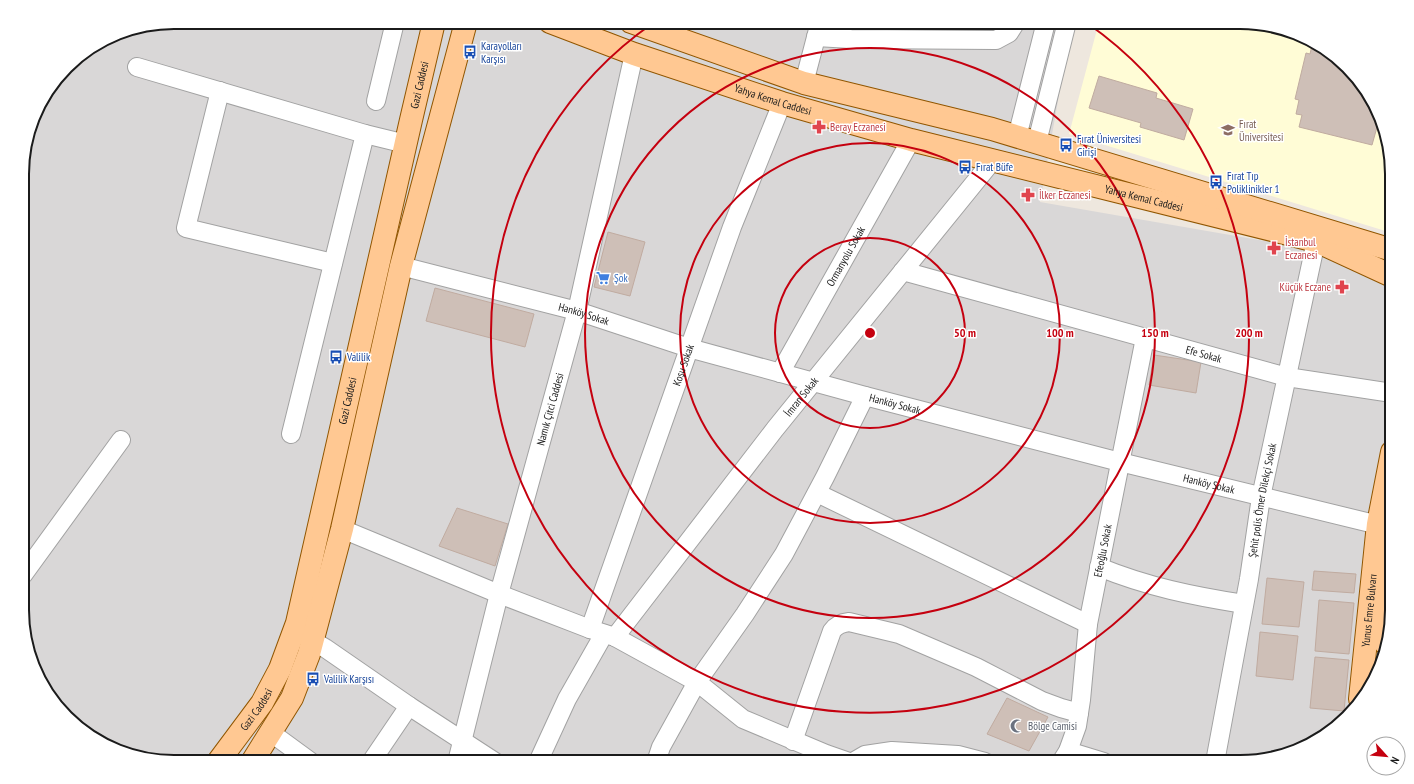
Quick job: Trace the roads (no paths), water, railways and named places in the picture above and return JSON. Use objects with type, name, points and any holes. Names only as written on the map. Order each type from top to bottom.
[{"type":"main road","name":"Gazi Caddesi","points":[[223,755],[262,703],[280,669],[297,623],[432,29]]},
{"type":"main road","name":"Gazi Caddesi","points":[[256,755],[292,698],[313,641],[342,529],[401,266],[464,29]]},
{"type":"main road","name":"Yahya Kemal Caddesi","points":[[568,29],[634,54],[782,103],[911,140],[1316,241],[1385,273]]},
{"type":"main road","name":"Yahya Kemal Caddesi","points":[[651,29],[804,83],[992,129],[1385,248]]},
{"type":"main road","name":"Yunus Emre Bulvarı","points":[[1362,689],[1385,540]]},
{"type":"street","points":[[376,101],[394,29]]},
{"type":"street","points":[[804,83],[818,30],[859,39],[996,40],[1009,33],[1012,29]]},
{"type":"street","points":[[1027,140],[1045,29]]},
{"type":"street","points":[[1027,140],[1065,29]]},
{"type":"street","name":"Namık Çitci Caddesi","points":[[459,755],[499,594],[577,311],[634,54]]},
{"type":"street","points":[[137,67],[365,134],[406,144]]},
{"type":"street","points":[[220,92],[186,228],[333,263]]},
{"type":"street","name":"Koşu Sokak","points":[[603,633],[689,348],[732,227],[782,103]]},
{"type":"street","points":[[291,434],[365,134]]},
{"type":"street","name":"Ormanyolu Sokak","points":[[780,373],[911,140]]},
{"type":"street","name":"İmran Sokak","points":[[603,633],[814,382],[993,160]]},
{"type":"street","name":"Şehit polis Ömer Dilekçi Sokak","points":[[1216,755],[1244,604],[1261,497],[1316,241]]},
{"type":"street","name":"Hanköy Sokak","points":[[401,266],[577,311],[689,348],[865,396],[1120,462],[1385,527]]},
{"type":"street","name":"Efe Sokak","points":[[903,271],[1287,377],[1385,392]]},
{"type":"street","name":"Efeoğlu Sokak","points":[[1064,755],[1077,726],[1088,624],[1145,338]]},
{"type":"street","points":[[658,755],[661,747],[697,682],[745,614],[784,554],[817,494],[865,396]]},
{"type":"street","points":[[29,567],[121,440]]},
{"type":"street","points":[[817,494],[1088,624]]},
{"type":"street","points":[[342,529],[499,594],[603,633],[697,682],[743,720],[829,755]]},
{"type":"street","points":[[1100,567],[1166,590],[1244,604]]},
{"type":"street","points":[[794,741],[832,631],[838,624],[844,622],[899,634],[976,667],[1042,701],[1079,713]]},
{"type":"street","points":[[541,755],[567,699],[603,633]]},
{"type":"street","points":[[313,641],[484,755]]},
{"type":"street","points":[[376,755],[409,706]]},
{"type":"street","points":[[270,732],[301,755]]},
{"type":"street","points":[[865,755],[892,751],[961,755]]},
{"type":"place","name":"Karayolları Karşısı","points":[[470,52]]},
{"type":"place","name":"Beray Eczanesi","points":[[819,127]]},
{"type":"place","name":"Fırat Üniversitesi","points":[[1228,130]]},
{"type":"place","name":"Fırat Üniversitesi Girişi","points":[[1066,145]]},
{"type":"place","name":"Fırat Büfe","points":[[965,167]]},
{"type":"place","name":"Fırat Tıp Poliklinikler 1","points":[[1216,182]]},
{"type":"place","name":"İlker Eczanesi","points":[[1028,195]]},
{"type":"place","name":"İstanbul Eczanesi","points":[[1274,248]]},
{"type":"place","name":"Şok","points":[[603,278]]},
{"type":"place","name":"Küçük Eczane","points":[[1342,287]]},
{"type":"place","name":"Valilik","points":[[336,357]]},
{"type":"place","name":"Valilik Karşısı","points":[[313,679]]},
{"type":"place","name":"Bölge Camisi","points":[[1017,726]]}]
